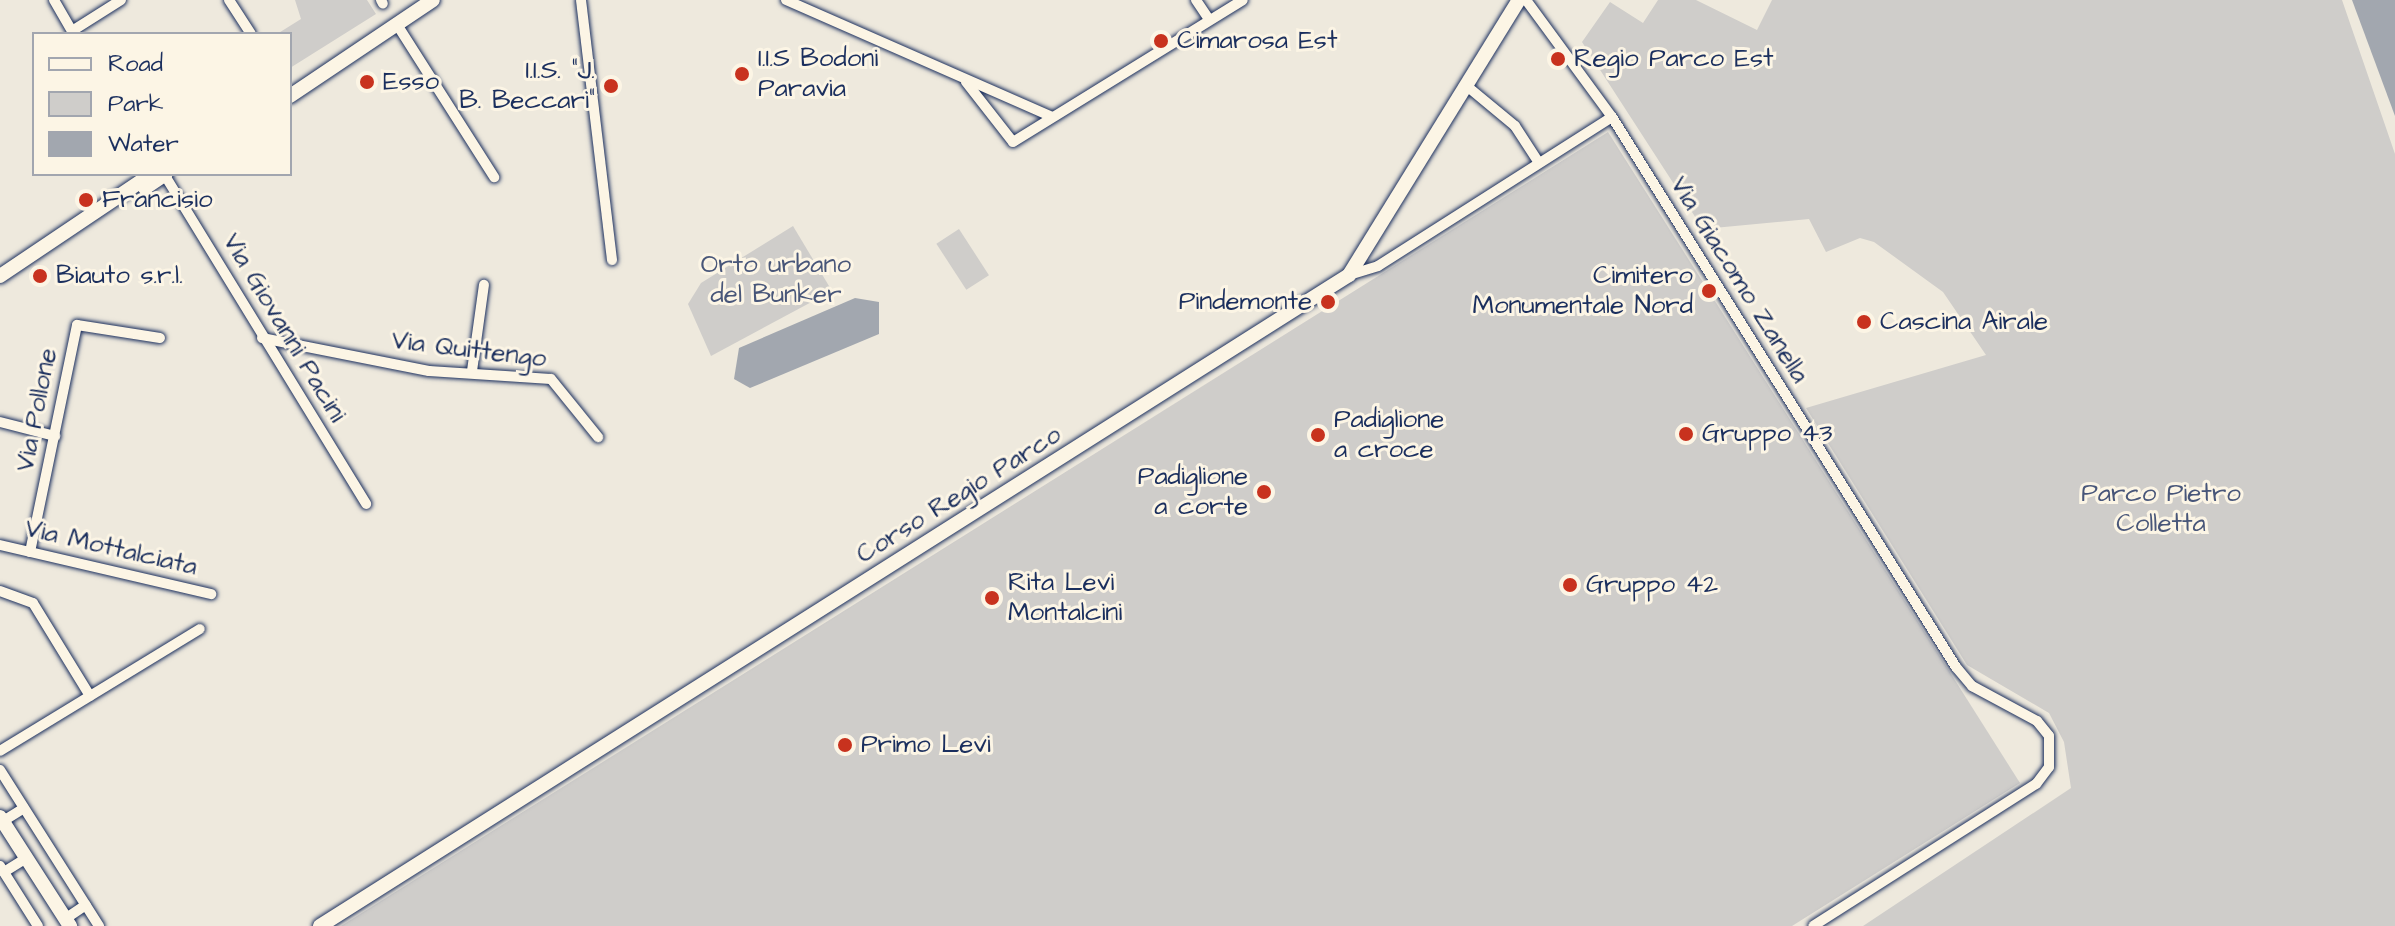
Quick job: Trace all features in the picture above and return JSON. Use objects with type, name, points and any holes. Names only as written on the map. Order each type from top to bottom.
[{"type":"street","points":[[54,0],[73,32],[121,0]]},
{"type":"street","points":[[229,0],[250,32]]},
{"type":"street","points":[[292,94],[324,70],[433,0]]},
{"type":"street","points":[[581,0],[612,260]]},
{"type":"street","points":[[786,0],[966,82],[1052,117]]},
{"type":"street","points":[[1196,0],[1208,18]]},
{"type":"street","points":[[966,82],[1013,142],[1208,18],[1243,0]]},
{"type":"street","name":"Corso Regio Parco","points":[[320,926],[1349,275],[1519,0]]},
{"type":"street","name":"Via Giacomo Zanella","points":[[1526,0],[1612,117],[1956,667],[1972,686],[2044,728],[2049,767],[2016,797],[1813,926]]},
{"type":"street","points":[[396,23],[494,177]]},
{"type":"street","points":[[292,85],[324,70]]},
{"type":"street","points":[[1468,87],[1515,126],[1539,163]]},
{"type":"street","points":[[1349,275],[1378,266],[1612,117]]},
{"type":"street","points":[[0,276],[149,176]]},
{"type":"street","points":[[96,214],[162,176]]},
{"type":"street","name":"Via Giovanni Pacini","points":[[166,176],[262,338],[366,504]]},
{"type":"street","points":[[472,371],[484,285]]},
{"type":"street","name":"Via Pollone","points":[[30,552],[77,325],[160,338]]},
{"type":"street","name":"Via Quittengo","points":[[262,338],[429,371],[472,371],[551,379],[598,437]]},
{"type":"street","points":[[0,422],[55,436]]},
{"type":"street","name":"Via Mottalciata","points":[[0,545],[211,594]]},
{"type":"street","points":[[0,591],[33,603],[90,696]]},
{"type":"street","points":[[0,751],[200,629]]},
{"type":"street","points":[[0,770],[99,926]]},
{"type":"street","points":[[24,808],[1,821],[68,923],[86,905]]},
{"type":"street","points":[[26,858],[2,869],[38,926]]},
{"type":"green space","points":[[295,0],[367,0],[376,14],[292,67],[292,32],[280,32],[301,19]]},
{"type":"green space","name":"Parco Pietro Colletta","points":[[1658,0],[1696,0],[1757,30],[1772,0],[2342,0],[2395,154],[2395,926],[1863,926],[2071,788],[2064,742],[2049,713],[1967,665],[1806,408],[1986,355],[1943,292],[1874,242],[1860,238],[1826,252],[1809,219],[1703,229],[1582,42],[1610,2],[1643,23]]},
{"type":"green space","points":[[1608,132],[2020,783],[1792,926],[341,926]]},
{"type":"green space","name":"Orto urbano del Bunker","points":[[793,226],[832,291],[711,356],[688,304],[701,283]]},
{"type":"green space","points":[[959,229],[989,275],[966,290],[936,244]]},
{"type":"water","points":[[2352,0],[2395,0],[2395,116]]},
{"type":"water","points":[[855,298],[879,302],[879,334],[750,388],[734,379],[739,348]]},
{"type":"place","name":"Cimarosa Est","points":[[1161,41]]},
{"type":"place","name":"Regio Parco Est","points":[[1558,59]]},
{"type":"place","name":"I.I.S Bodoni Paravia","points":[[742,74]]},
{"type":"place","name":"Esso","points":[[367,82]]},
{"type":"place","name":"I.I.S. \"J. B. Beccari\"","points":[[611,86]]},
{"type":"place","name":"Francisio","points":[[86,200]]},
{"type":"place","name":"Biauto s.r.l.","points":[[40,276]]},
{"type":"place","name":"Cimitero Monumentale Nord","points":[[1709,291]]},
{"type":"place","name":"Pindemonte","points":[[1328,302]]},
{"type":"place","name":"Cascina Airale","points":[[1864,322]]},
{"type":"place","name":"Gruppo 43","points":[[1686,434]]},
{"type":"place","name":"Padiglione a croce","points":[[1318,435]]},
{"type":"place","name":"Padiglione a corte","points":[[1264,492]]},
{"type":"place","name":"Gruppo 42","points":[[1570,585]]},
{"type":"place","name":"Rita Levi Montalcini","points":[[992,598]]},
{"type":"place","name":"Primo Levi","points":[[845,745]]}]
